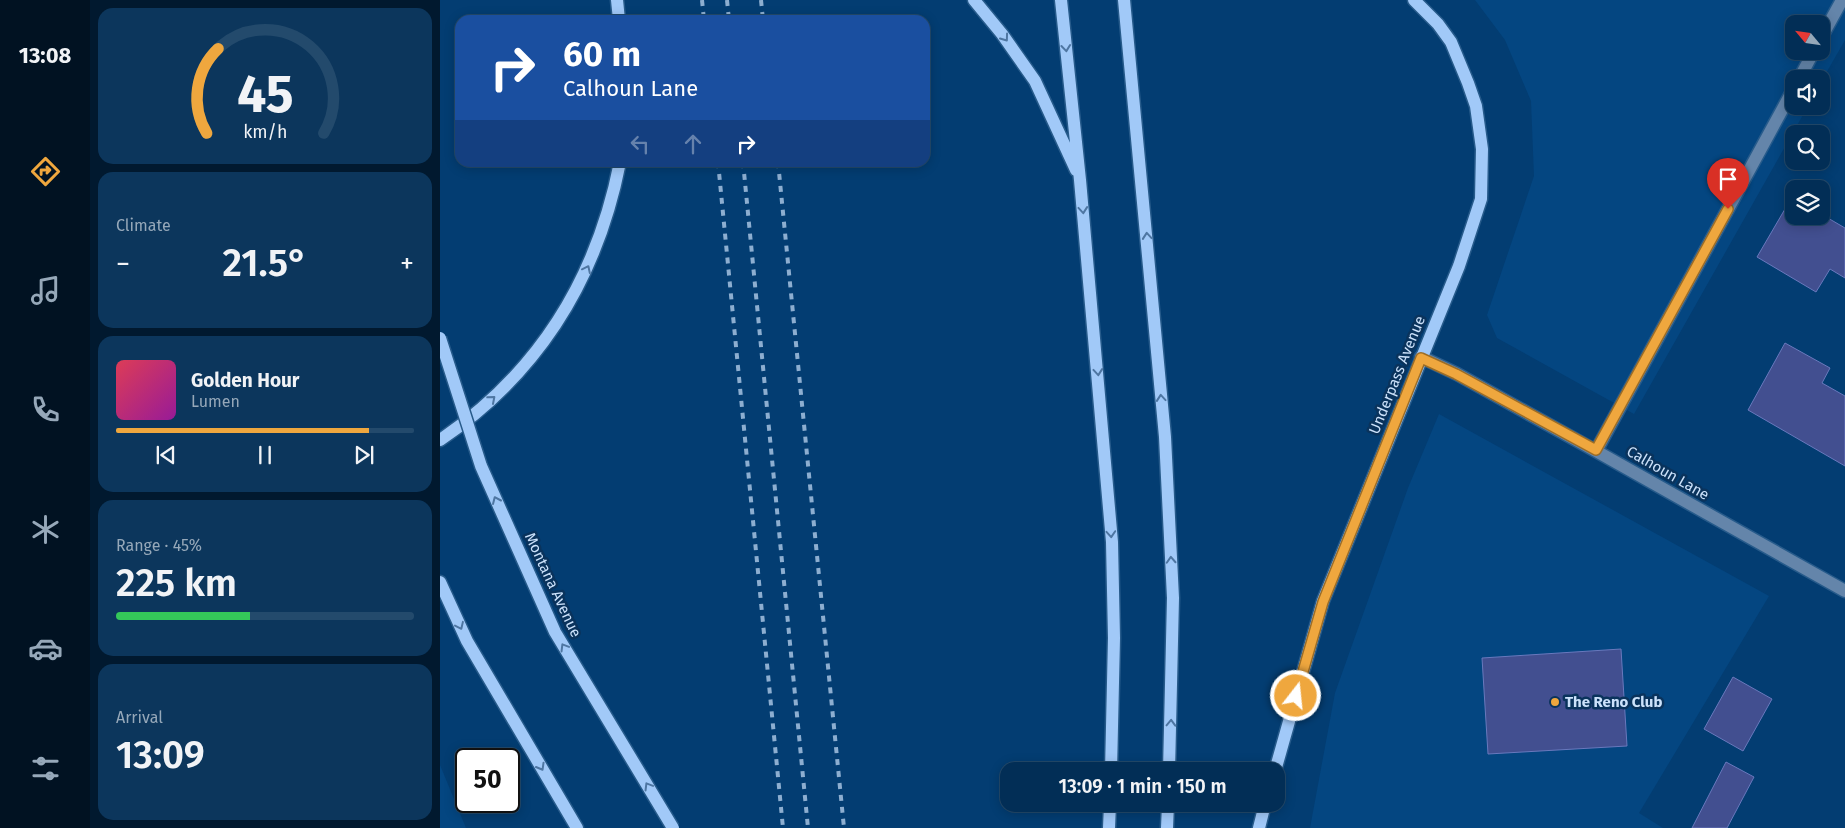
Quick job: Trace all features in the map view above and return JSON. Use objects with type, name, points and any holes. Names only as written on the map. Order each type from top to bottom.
[{"type":"main road","points":[[617,0],[618,15]]},
{"type":"main road","points":[[974,0],[1002,34],[1035,80],[1080,180]]},
{"type":"main road","points":[[1061,0],[1080,180],[1112,542],[1114,638],[1112,762]]},
{"type":"main road","points":[[1124,0],[1165,447],[1173,598],[1169,762]]},
{"type":"main road","name":"Underpass Avenue","points":[[1277,762],[1323,602],[1474,223],[1481,199],[1482,149],[1476,106],[1461,62],[1451,42],[1438,24],[1414,0]]},
{"type":"main road","points":[[440,440],[497,395],[535,355],[569,305],[590,262],[605,224],[619,167]]},
{"type":"main road","name":"Montana Avenue","points":[[440,338],[480,466],[555,632],[673,828]]},
{"type":"main road","points":[[440,582],[467,641],[577,828]]},
{"type":"main road","points":[[1110,812],[1110,828]]},
{"type":"main road","points":[[1167,828],[1168,812]]},
{"type":"main road","points":[[1259,828],[1263,812]]},
{"type":"street","points":[[1830,22],[1842,0]]},
{"type":"street","points":[[1596,450],[1785,104]]},
{"type":"street","name":"Calhoun Lane","points":[[1421,358],[1456,374],[1596,450],[1845,591]]},
{"type":"shaded area","points":[[1475,0],[1845,0],[1845,40],[1828,70],[1785,70],[1785,115],[1803,115],[1797,125],[1785,125],[1785,147],[1634,414],[1497,338],[1487,315],[1534,176],[1531,101],[1505,40]]},
{"type":"shaded area","points":[[1439,414],[1769,596],[1639,813],[1663,828],[1310,828],[1335,693],[1408,488]]},
{"type":"shaded area","points":[[440,765],[455,801],[455,813],[460,813],[466,828],[440,828]]},
{"type":"building","points":[[1785,209],[1785,225],[1830,225],[1830,219],[1845,228],[1845,278],[1830,269],[1816,292],[1757,257]]},
{"type":"building","points":[[1785,343],[1830,368],[1822,383],[1845,396],[1845,466],[1748,410]]},
{"type":"building","points":[[1621,649],[1627,746],[1488,754],[1482,658]]},
{"type":"building","points":[[1733,677],[1772,699],[1743,751],[1704,729]]},
{"type":"building","points":[[1726,762],[1754,777],[1727,828],[1692,828]]},
{"type":"railway","points":[[702,0],[704,15]]},
{"type":"railway","points":[[727,0],[728,15]]},
{"type":"railway","points":[[761,0],[762,15]]},
{"type":"railway","points":[[718,167],[783,828]]},
{"type":"railway","points":[[743,167],[808,828]]},
{"type":"railway","points":[[778,167],[844,828]]},
{"type":"place","name":"The Reno Club","points":[[1555,702]]},
{"type":"route","points":[[1296,696],[1323,602],[1421,358],[1456,374],[1596,450],[1728,209]]}]
